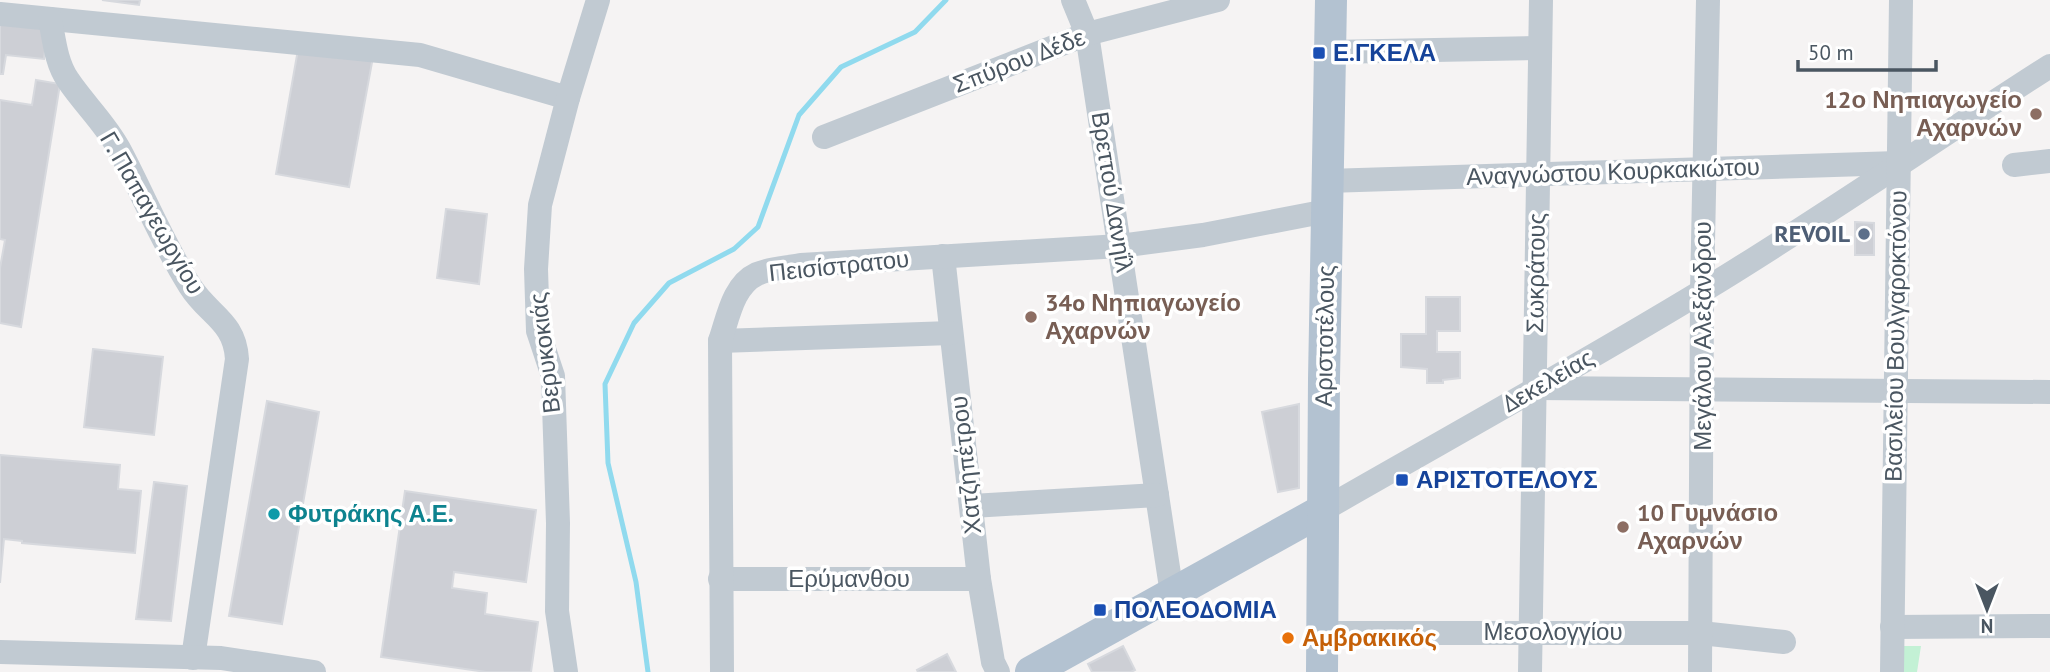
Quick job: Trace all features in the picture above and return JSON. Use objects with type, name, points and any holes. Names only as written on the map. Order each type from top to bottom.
[{"type":"main road","name":"Αριστοτέλους","points":[[1322,672],[1331,0]]},
{"type":"main road","name":"Δεκελείας","points":[[1031,672],[1323,510]]},
{"type":"street","name":"Βερυκοκιάς","points":[[566,672],[556,611],[558,523],[553,376],[538,331],[536,269],[540,205],[568,98],[598,0]]},
{"type":"street","name":"Βρεττού Δανηΐλ","points":[[1073,0],[1087,34],[1172,594]]},
{"type":"street","name":"Σπύρου Δέδε","points":[[824,137],[1087,34],[1218,0]]},
{"type":"street","name":"Σωκράτους","points":[[1530,672],[1541,0]]},
{"type":"street","name":"Μεγάλου Αλεξάνδρου","points":[[1700,672],[1702,291],[1708,0]]},
{"type":"street","name":"Βασιλείου Βουλγαροκτόνου","points":[[1892,672],[1901,0]]},
{"type":"street","points":[[0,14],[420,55],[568,98]]},
{"type":"street","name":"Γ. Παπαγεωργίου","points":[[50,19],[60,64],[67,79],[117,146],[159,231],[192,289],[230,329],[236,345],[237,359],[192,658]]},
{"type":"street","points":[[1330,51],[1539,48]]},
{"type":"street","name":"Δεκελείας","points":[[1323,510],[1702,291],[1821,217],[1898,163],[2050,66]]},
{"type":"street","points":[[2014,165],[2050,161]]},
{"type":"street","name":"Αναγνώστου Κουρκακιώτου","points":[[1327,196],[1538,174],[1898,163]]},
{"type":"street","name":"Πεισίστρατου","points":[[722,672],[720,341],[730,309],[743,285],[758,274],[801,265],[1120,246],[1203,235],[1327,196]]},
{"type":"street","name":"Χατζηπέτρου","points":[[943,256],[979,579],[993,662],[998,672]]},
{"type":"street","points":[[720,341],[951,332]]},
{"type":"street","points":[[1585,359],[1592,388]]},
{"type":"street","points":[[1535,388],[2050,392]]},
{"type":"street","points":[[972,506],[1157,495]]},
{"type":"street","name":"Ερύμανθου","points":[[720,579],[979,579]]},
{"type":"street","points":[[1892,627],[2050,626]]},
{"type":"street","name":"Μεσολογγίου","points":[[1322,634],[1530,631],[1701,633],[1784,642]]},
{"type":"street","points":[[0,652],[192,658],[252,667],[314,672]]},
{"type":"green space","points":[[1899,646],[1921,646],[1917,672],[1899,672]]},
{"type":"building","points":[[102,0],[140,0],[139,5]]},
{"type":"building","points":[[0,19],[48,25],[44,59],[6,55],[3,74],[0,74]]},
{"type":"building","points":[[299,44],[373,57],[349,187],[276,174]]},
{"type":"building","points":[[36,80],[60,84],[21,327],[0,323],[0,268],[5,240],[0,239],[0,100],[32,105]]},
{"type":"building","points":[[446,209],[487,214],[479,284],[437,278]]},
{"type":"building","points":[[1855,222],[1874,223],[1874,255],[1855,255]]},
{"type":"building","points":[[1426,297],[1460,297],[1460,331],[1437,331],[1437,352],[1460,352],[1460,378],[1443,380],[1443,383],[1427,383],[1427,369],[1401,367],[1401,334],[1426,334]]},
{"type":"building","points":[[93,349],[163,357],[154,435],[84,427]]},
{"type":"building","name":"Φυτράκης Α.Ε.","points":[[267,401],[319,412],[282,624],[229,616]]},
{"type":"building","points":[[1299,404],[1299,488],[1278,492],[1262,412]]},
{"type":"building","points":[[0,455],[120,465],[118,489],[141,491],[135,553],[4,539],[0,583]]},
{"type":"building","points":[[154,482],[187,486],[171,621],[136,619]]},
{"type":"building","points":[[405,491],[536,510],[526,582],[454,572],[452,588],[487,593],[485,614],[538,622],[531,672],[486,672],[381,657]]},
{"type":"building","points":[[1123,646],[1135,670],[1092,672],[1088,664]]},
{"type":"building","points":[[947,654],[956,672],[918,672],[917,670]]},
{"type":"waterway","points":[[648,672],[636,582],[608,463],[605,384],[634,323],[669,283],[734,249],[758,227],[799,115],[841,67],[915,32],[946,0]]},
{"type":"place","name":"Ε.ΓΚΕΛΑ","points":[[1319,53]]},
{"type":"place","name":"12ο Νηπιαγωγείο Αχαρνών","points":[[2036,114]]},
{"type":"place","name":"REVOIL","points":[[1864,234]]},
{"type":"place","name":"34o Νηπιαγωγείο Αχαρνών","points":[[1031,317]]},
{"type":"place","name":"ΑΡΙΣΤΟΤΕΛΟΥΣ","points":[[1402,480]]},
{"type":"place","name":"Φυτράκης Α.Ε.","points":[[274,514]]},
{"type":"place","name":"10 Γυμνάσιο Αχαρνών","points":[[1623,527]]},
{"type":"place","name":"ΠΟΛΕΟΔΟΜΙΑ","points":[[1100,610]]},
{"type":"place","name":"Αμβρακικός","points":[[1288,638]]}]
